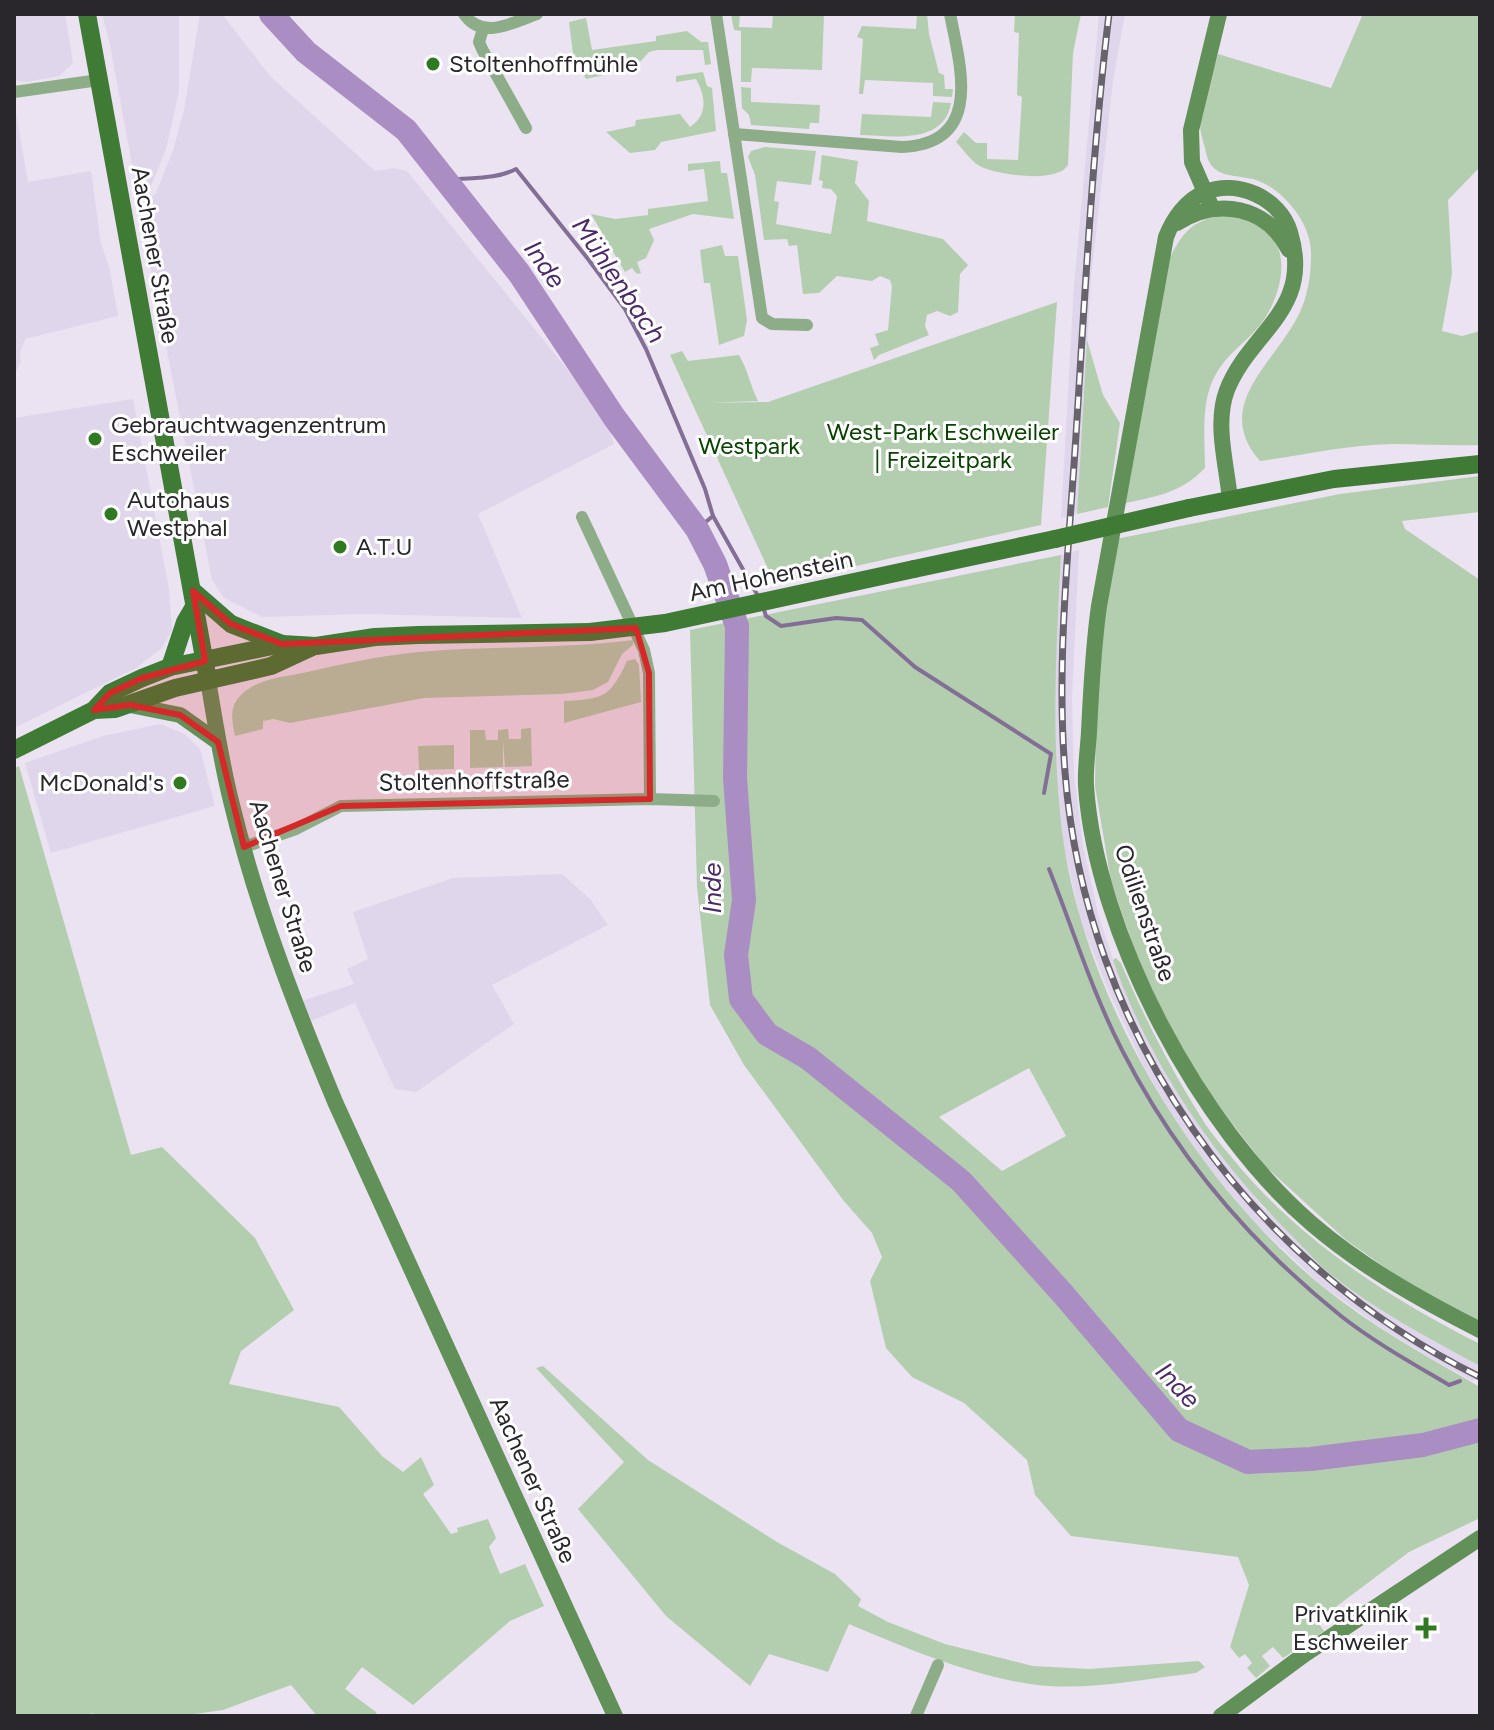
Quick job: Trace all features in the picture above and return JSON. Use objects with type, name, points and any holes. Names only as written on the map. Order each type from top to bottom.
[{"type":"main road","name":"Aachener Straße","points":[[87,14],[218,742],[244,847],[282,967],[319,1063],[615,1716]]},
{"type":"main road","points":[[1212,208],[1192,162],[1191,130],[1219,14]]},
{"type":"main road","points":[[1204,192],[1229,188],[1263,198],[1284,218],[1290,232],[1295,263],[1290,294],[1281,313],[1234,375],[1226,391],[1221,421],[1230,500]]},
{"type":"main road","name":"Odilienstraße","points":[[1204,192],[1190,201],[1169,228],[1161,256],[1093,649],[1086,785],[1104,882],[1143,987],[1160,1022],[1198,1088],[1243,1151],[1289,1202],[1340,1246],[1419,1297],[1480,1330]]},
{"type":"main road","points":[[1169,228],[1187,216],[1212,208],[1233,208],[1254,214],[1272,226],[1285,242],[1295,263]]},
{"type":"main road","name":"Am Hohenstein","points":[[206,671],[282,644],[316,646],[375,637],[590,632],[665,623],[1334,479],[1480,464]]},
{"type":"main road","points":[[170,667],[194,598],[231,624],[282,644]]},
{"type":"main road","name":"Am Hohenstein","points":[[206,671],[271,666],[316,646]]},
{"type":"main road","points":[[14,750],[94,710],[110,693],[170,667],[206,671]]},
{"type":"main road","points":[[94,710],[130,705],[206,671]]},
{"type":"main road","points":[[130,705],[180,715],[218,742]]},
{"type":"main road","points":[[1221,1716],[1305,1654],[1480,1538]]},
{"type":"street","points":[[464,14],[470,22],[483,29],[501,27],[537,14]]},
{"type":"street","points":[[716,14],[762,318],[772,324],[807,325]]},
{"type":"street","points":[[734,134],[902,147],[928,144],[941,138],[955,119],[961,91],[961,67],[950,14]]},
{"type":"street","points":[[483,29],[479,42],[482,49],[526,128]]},
{"type":"street","points":[[14,92],[99,80]]},
{"type":"street","points":[[582,517],[644,650],[649,673],[650,799]]},
{"type":"street","name":"Stoltenhoffstraße","points":[[244,847],[296,829],[341,806],[650,799],[714,801]]},
{"type":"street","points":[[916,1716],[938,1665]]},
{"type":"highlighted area","points":[[193,591],[231,624],[282,644],[636,628],[649,673],[650,799],[341,806],[244,847],[218,742],[180,715],[130,705],[94,710],[110,693],[142,678],[205,661]]},
{"type":"shaded area","points":[[14,14],[65,14],[73,63],[59,76],[27,82],[14,80]]},
{"type":"shaded area","points":[[102,14],[179,14],[179,91],[166,149],[150,189],[137,192]]},
{"type":"shaded area","points":[[200,14],[222,14],[270,76],[375,171],[393,168],[407,171],[604,415],[614,444],[478,514],[522,618],[364,614],[262,617],[224,598],[212,580],[139,209],[156,193],[173,150],[184,110]]},
{"type":"shaded area","points":[[1099,14],[1125,14],[1113,81],[1091,278],[1077,514],[1061,518],[1074,285]]},
{"type":"shaded area","points":[[14,101],[28,182],[91,171],[101,244],[109,266],[118,316],[25,339],[20,353],[21,361],[14,376]]},
{"type":"shaded area","points":[[133,399],[169,589],[172,630],[161,649],[136,668],[14,728],[14,418]]},
{"type":"shaded area","points":[[1079,550],[1072,698],[1074,774],[1083,845],[1099,917],[1120,979],[1156,1054],[1261,1206],[1387,1314],[1480,1366],[1480,1379],[1472,1381],[1432,1359],[1321,1285],[1249,1217],[1185,1138],[1144,1067],[1107,988],[1081,922],[1064,847],[1056,777],[1053,696],[1061,555]]},
{"type":"shaded area","points":[[160,724],[185,734],[200,749],[215,806],[51,853],[25,763],[103,736]]},
{"type":"shaded area","points":[[562,874],[590,899],[608,925],[492,985],[514,1024],[416,1092],[395,1089],[355,1003],[311,1021],[302,1001],[354,984],[347,969],[368,959],[353,912],[453,878]]},
{"type":"green space","points":[[731,14],[740,14],[739,27],[772,28],[773,14],[824,14],[822,70],[752,68],[751,82],[741,82],[741,31],[734,30]]},
{"type":"green space","points":[[917,14],[927,14],[939,73],[944,75],[945,89],[953,89],[952,97],[933,96],[933,83],[865,80],[863,94],[859,94],[863,39],[857,37],[862,26],[916,29]]},
{"type":"green space","points":[[1015,14],[1081,14],[1073,53],[1068,165],[1052,174],[1025,176],[986,169],[975,163],[956,142],[964,132],[976,143],[987,143],[987,159],[1018,160],[1022,97],[1017,95],[1019,33],[1014,32]]},
{"type":"green space","points":[[1363,14],[1480,14],[1480,167],[1448,200],[1452,274],[1442,331],[1462,336],[1480,331],[1480,445],[1375,445],[1260,461],[1247,441],[1242,422],[1244,404],[1262,369],[1301,310],[1309,279],[1310,243],[1294,209],[1276,191],[1256,180],[1223,173],[1212,166],[1200,130],[1203,108],[1218,54],[1331,88]]},
{"type":"green space","points":[[586,18],[592,50],[656,41],[656,36],[687,31],[701,42],[708,42],[711,64],[705,65],[703,50],[657,50],[649,52],[641,61],[622,71],[586,79],[573,54],[569,22]]},
{"type":"green space","points":[[703,72],[707,86],[712,88],[716,131],[661,142],[655,150],[630,153],[606,132],[635,126],[636,120],[680,114],[690,127],[700,117],[704,105],[702,92],[696,79],[676,82],[676,76]]},
{"type":"green space","points":[[741,87],[751,88],[751,102],[820,105],[819,123],[810,123],[809,129],[751,125],[749,115],[742,108]]},
{"type":"green space","points":[[933,102],[951,103],[946,116],[928,132],[901,136],[860,135],[862,114],[931,117]]},
{"type":"green space","points":[[765,147],[816,151],[811,185],[777,181],[774,201],[779,202],[776,224],[831,234],[837,196],[831,189],[822,188],[823,181],[819,180],[822,155],[858,161],[855,183],[869,201],[867,221],[943,239],[968,265],[960,274],[958,312],[950,316],[937,311],[927,315],[925,326],[929,335],[879,355],[874,360],[870,348],[879,345],[875,334],[888,330],[890,280],[880,276],[872,281],[837,276],[819,293],[803,294],[797,245],[789,246],[787,239],[764,240],[755,175],[748,157],[751,151]]},
{"type":"green space","points":[[720,161],[721,173],[727,173],[734,219],[693,214],[649,229],[654,240],[646,258],[637,262],[641,273],[637,274],[632,268],[625,272],[591,214],[615,219],[648,215],[648,209],[708,201],[704,169],[688,171],[688,164]]},
{"type":"green space","points":[[1233,214],[1261,227],[1278,247],[1281,272],[1275,298],[1263,321],[1223,363],[1212,382],[1205,414],[1205,468],[1177,489],[1122,504],[1170,258],[1181,238],[1194,226],[1210,218]]},
{"type":"green space","points":[[722,245],[725,256],[738,256],[747,320],[744,336],[719,345],[710,283],[704,283],[700,250]]},
{"type":"green space","name":"West-Park Eschweiler | Freizeitpark","points":[[1057,302],[1041,525],[775,584],[670,355],[682,351],[688,361],[739,355],[758,401],[707,403],[768,402]]},
{"type":"green space","points":[[1087,340],[1103,395],[1120,423],[1108,507],[1077,514]]},
{"type":"green space","points":[[1480,476],[1480,512],[1402,521],[1405,529],[1480,580],[1480,1323],[1430,1299],[1346,1240],[1265,1166],[1186,1063],[1137,957],[1111,881],[1095,786],[1097,650],[1116,539],[1340,494]]},
{"type":"green space","points":[[1061,555],[1056,736],[1064,845],[1077,906],[1097,967],[1123,1028],[1155,1087],[1192,1144],[1232,1197],[1276,1244],[1322,1286],[1359,1314],[1480,1387],[1480,1518],[1409,1552],[1317,1621],[1324,1631],[1283,1658],[1273,1647],[1262,1656],[1270,1666],[1256,1678],[1247,1668],[1252,1663],[1245,1654],[1239,1658],[1230,1647],[1249,1585],[1238,1557],[1071,1536],[1035,1495],[1027,1460],[964,1403],[912,1377],[886,1348],[870,1281],[882,1257],[872,1233],[843,1200],[744,1065],[710,1005],[697,887],[690,630]],"holes":[[[1029,1068],[1066,1136],[1002,1171],[939,1117]]]},
{"type":"green space","points":[[633,640],[633,645],[622,654],[608,682],[593,690],[562,694],[424,698],[290,723],[273,719],[263,721],[263,729],[235,736],[234,705],[246,690],[261,682],[418,652]]},
{"type":"green space","points":[[635,659],[639,665],[641,702],[564,723],[564,701],[604,694],[615,683],[627,661]]},
{"type":"green space","points":[[531,728],[532,766],[505,767],[503,741],[503,767],[470,768],[470,730],[485,730],[486,740],[498,740],[498,730],[508,729],[509,739],[521,739],[521,729]]},
{"type":"green space","points":[[454,745],[454,769],[419,770],[418,746]]},
{"type":"green space","points":[[19,766],[131,1155],[162,1147],[255,1238],[294,1310],[241,1351],[229,1384],[339,1407],[382,1456],[403,1472],[421,1457],[434,1485],[423,1494],[451,1534],[458,1532],[457,1528],[488,1519],[496,1538],[489,1547],[500,1574],[525,1564],[544,1606],[510,1621],[413,1705],[362,1667],[345,1689],[376,1712],[377,1716],[317,1716],[291,1685],[223,1710],[181,1716],[94,1716],[93,1713],[84,1716],[14,1716],[14,768]]},
{"type":"green space","points":[[1116,958],[1171,1066],[1206,1125],[1259,1188],[1286,1215],[1346,1264],[1411,1307],[1480,1344],[1480,1366],[1402,1323],[1329,1273],[1266,1209],[1213,1144],[1166,1074],[1128,999],[1113,960]]},
{"type":"green space","points":[[543,1366],[648,1460],[777,1542],[835,1574],[861,1599],[858,1606],[888,1622],[945,1644],[1033,1666],[1089,1669],[1199,1661],[1205,1667],[1196,1673],[1113,1684],[1030,1684],[961,1667],[849,1624],[828,1672],[769,1654],[750,1686],[666,1616],[578,1509],[624,1462],[536,1368]]},
{"type":"waterway","name":"Inde","points":[[271,14],[306,52],[406,130],[519,273],[614,417],[697,529],[715,564],[737,626],[735,778],[744,900],[736,955],[741,999],[767,1034],[808,1058],[961,1181],[1179,1430],[1248,1462],[1311,1459],[1423,1445],[1480,1430]]},
{"type":"waterway","name":"Mühlenbach","points":[[447,180],[491,177],[516,169],[588,259],[625,309],[646,349],[705,489],[713,516],[758,596]]},
{"type":"waterway","points":[[697,529],[713,516]]},
{"type":"waterway","points":[[763,607],[766,616],[781,626],[836,618],[862,620],[915,667],[1051,754],[1044,793]]},
{"type":"waterway","points":[[1049,869],[1092,983],[1122,1050],[1166,1125],[1217,1195],[1276,1258],[1341,1316],[1449,1385],[1460,1381]]},
{"type":"railway","points":[[1109,14],[1090,224],[1063,646],[1065,772],[1079,868],[1106,960],[1144,1047],[1193,1129],[1252,1204],[1320,1271],[1396,1329],[1480,1377]]},
{"type":"place","name":"Stoltenhoffmühle","points":[[433,64]]},
{"type":"place","name":"Gebrauchtwagenzentrum Eschweiler","points":[[95,439]]},
{"type":"place","name":"Autohaus Westphal","points":[[111,514]]},
{"type":"place","name":"A.T.U","points":[[340,547]]},
{"type":"place","name":"McDonald's","points":[[180,783]]},
{"type":"place","name":"Privatklinik Eschweiler","points":[[1426,1628]]},
{"type":"park label","name":"Westpark","points":[[749,446]]}]
